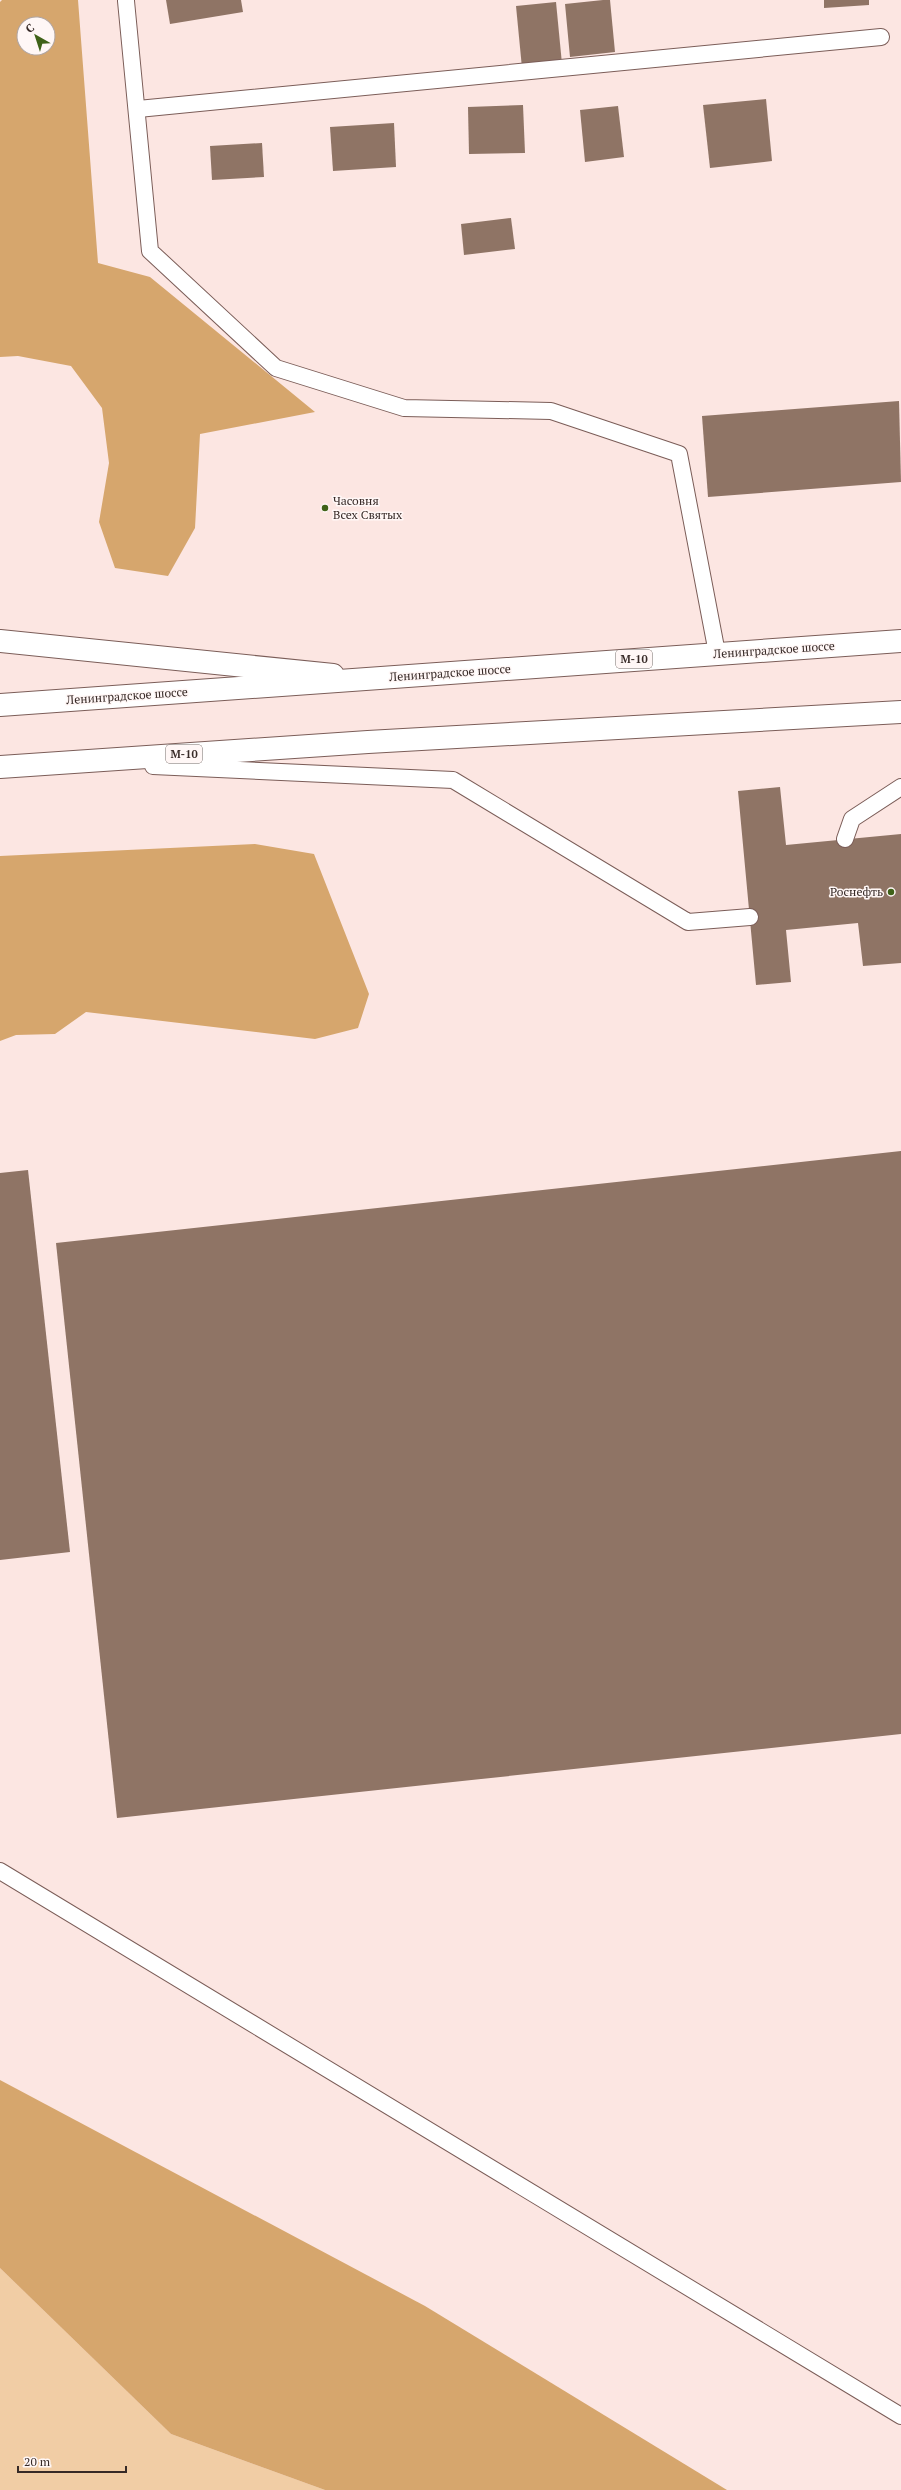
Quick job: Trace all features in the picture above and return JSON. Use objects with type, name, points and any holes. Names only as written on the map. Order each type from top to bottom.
[{"type":"main road","points":[[0,641],[367,679]]},
{"type":"main road","name":"Ленинградское шоссе","points":[[0,705],[901,641]]},
{"type":"main road","name":"М-10","points":[[0,767],[368,742],[901,712]]},
{"type":"lane","points":[[126,1],[138,109],[150,251],[276,368],[404,408],[551,411],[679,454],[717,653]]},
{"type":"lane","points":[[138,109],[882,37]]},
{"type":"lane","points":[[49,764],[211,767],[453,780],[688,922],[750,917]]},
{"type":"lane","points":[[845,839],[852,819],[901,786]]},
{"type":"lane","points":[[0,1871],[901,2416]]},
{"type":"shaded area","points":[[2,0],[78,0],[98,263],[150,277],[315,412],[200,434],[195,528],[168,576],[115,568],[99,522],[109,463],[102,408],[71,366],[18,356],[0,357],[0,2]]},
{"type":"shaded area","points":[[255,844],[314,854],[369,994],[358,1028],[315,1039],[86,1012],[55,1034],[16,1035],[0,1041],[0,856]]},
{"type":"shaded area","points":[[0,2080],[425,2306],[727,2490],[325,2490],[171,2434],[0,2268]]},
{"type":"shaded area","points":[[0,2268],[171,2434],[325,2490],[0,2490]]},
{"type":"building","points":[[166,0],[241,0],[243,12],[170,24]]},
{"type":"building","points":[[610,0],[615,52],[570,57],[565,4]]},
{"type":"building","points":[[824,0],[869,0],[869,5],[824,8]]},
{"type":"building","points":[[556,2],[562,64],[522,68],[516,6]]},
{"type":"building","points":[[766,99],[772,161],[710,168],[703,105]]},
{"type":"building","points":[[523,105],[525,153],[469,154],[468,107]]},
{"type":"building","points":[[618,106],[624,157],[585,162],[580,110]]},
{"type":"building","points":[[394,123],[396,167],[333,171],[330,127]]},
{"type":"building","points":[[262,143],[264,177],[212,180],[210,146]]},
{"type":"building","points":[[511,218],[515,249],[464,255],[461,224]]},
{"type":"building","points":[[899,401],[901,482],[708,497],[702,416]]},
{"type":"building","points":[[780,787],[786,845],[901,834],[901,963],[863,966],[858,923],[786,930],[791,982],[756,985],[738,791]]},
{"type":"building","points":[[901,1151],[901,1734],[117,1818],[56,1243]]},
{"type":"building","points":[[28,1170],[70,1552],[0,1560],[0,1173]]},
{"type":"place","name":"Часовня Всех Святых","points":[[325,508]]},
{"type":"place","name":"Роснефть","points":[[891,892]]}]
